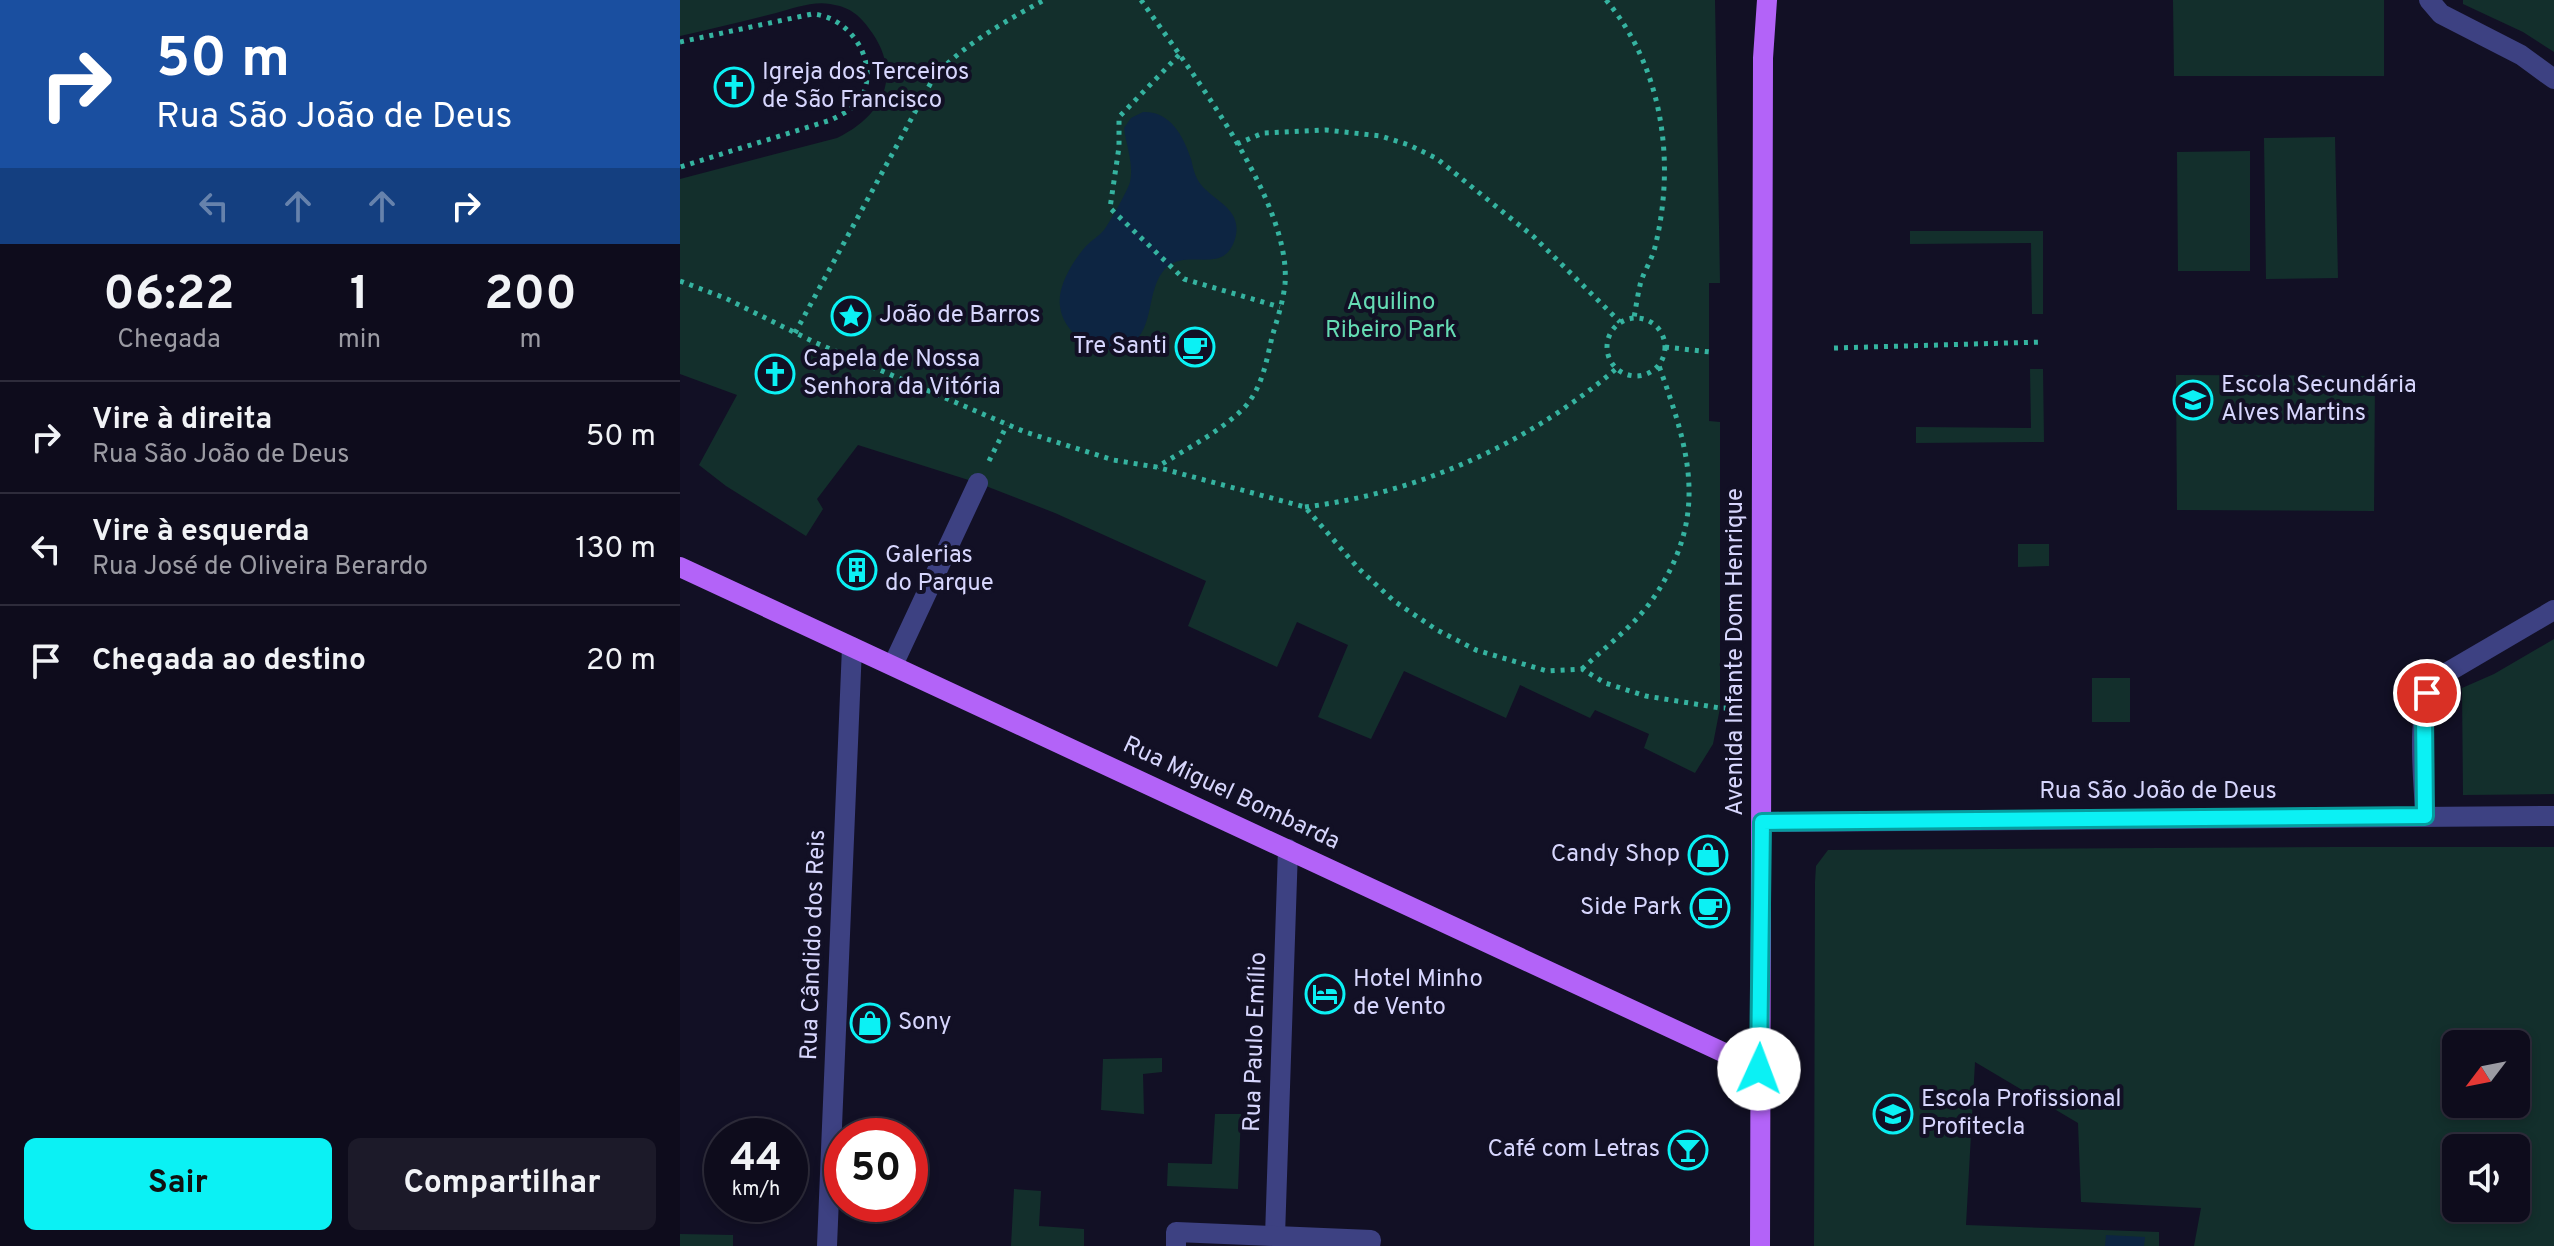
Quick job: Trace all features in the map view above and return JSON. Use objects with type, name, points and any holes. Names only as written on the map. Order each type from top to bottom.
[{"type":"main road","name":"Avenida Infante Dom Henrique","points":[[1757,0],[1763,58]]},
{"type":"main road","name":"Avenida Infante Dom Henrique","points":[[1760,1246],[1763,58],[1767,0]]},
{"type":"main road","name":"Rua Miguel Bombarda","points":[[680,567],[1759,1069]]},
{"type":"street","points":[[2429,0],[2441,14],[2521,55],[2554,79]]},
{"type":"street","points":[[893,665],[978,483]]},
{"type":"street","points":[[2425,816],[2424,713],[2427,693],[2436,679],[2554,610]]},
{"type":"street","name":"Rua Cândido dos Reis","points":[[827,1246],[852,647]]},
{"type":"street","name":"Rua São João de Deus","points":[[1762,822],[2554,816]]},
{"type":"street","name":"Rua Paulo Emílio","points":[[1275,1236],[1288,849]]},
{"type":"street","points":[[1176,1246],[1176,1232],[1371,1240],[1370,1246]]},
{"type":"path","points":[[795,333],[934,77],[950,60],[1044,0]]},
{"type":"path","points":[[1141,0],[1256,173],[1273,216],[1285,282],[1260,384],[1245,407],[1223,427],[1156,467]]},
{"type":"path","points":[[1606,0],[1631,36],[1648,69],[1664,143],[1662,207],[1654,248],[1640,284],[1634,318]]},
{"type":"path","points":[[680,42],[812,14],[827,15],[853,35],[863,53],[867,72],[864,93],[854,107],[831,120],[680,167]]},
{"type":"path","points":[[1179,55],[1119,117],[1119,147],[1110,208],[1184,279],[1280,307]]},
{"type":"path","points":[[888,75],[912,72],[934,77]]},
{"type":"path","points":[[1237,144],[1263,133],[1326,130],[1381,136],[1409,145],[1436,158],[1534,237],[1620,322]]},
{"type":"path","points":[[680,281],[725,298],[795,333],[1007,425],[1113,460],[1156,467],[1305,507],[1330,504],[1414,483],[1469,462],[1528,431],[1594,388],[1616,369]]},
{"type":"path","points":[[1582,669],[1652,600],[1680,546],[1691,489],[1683,433],[1659,366],[1665,347],[1663,338],[1654,325],[1634,318],[1620,322],[1613,328],[1606,345],[1607,354],[1616,369],[1624,375],[1643,376],[1659,366]]},
{"type":"path","points":[[1834,348],[2043,342]]},
{"type":"path","points":[[1665,347],[1710,352]]},
{"type":"path","points":[[978,483],[1007,425]]},
{"type":"path","points":[[1305,507],[1358,568],[1394,601],[1437,630],[1476,650],[1547,671],[1582,669],[1605,683],[1646,696],[1720,708]]},
{"type":"green space","name":"Aquilino Ribeiro Park","points":[[680,0],[1715,0],[1720,283],[1709,283],[1709,421],[1720,422],[1720,708],[1713,744],[1695,773],[1644,748],[1649,734],[1595,710],[1590,718],[1520,685],[1506,718],[1404,671],[1371,739],[1318,717],[1348,645],[1297,622],[1277,667],[1188,626],[1206,581],[1055,513],[978,483],[858,445],[817,499],[823,509],[806,536],[726,486],[699,465],[737,395],[680,374],[680,179],[837,138],[866,119],[876,107],[883,94],[886,66],[882,50],[869,28],[860,17],[844,7],[809,4],[680,36]]},
{"type":"green space","points":[[2173,0],[2384,0],[2384,76],[2174,76]]},
{"type":"green space","points":[[2463,0],[2554,0],[2554,52],[2523,32],[2463,4]]},
{"type":"green space","points":[[2335,137],[2338,278],[2266,279],[2264,138]]},
{"type":"green space","points":[[2250,151],[2250,271],[2178,271],[2177,152]]},
{"type":"green space","points":[[1910,231],[2043,231],[2043,314],[2032,314],[2031,243],[1910,244]]},
{"type":"green space","points":[[2030,369],[2043,369],[2044,442],[1916,443],[1916,427],[2031,428]]},
{"type":"green space","points":[[2176,375],[2375,376],[2374,511],[2177,510]]},
{"type":"green space","points":[[2018,544],[2049,544],[2049,566],[2018,567]]},
{"type":"green space","points":[[2554,639],[2554,794],[2463,795],[2462,688],[2494,674]]},
{"type":"green space","points":[[2092,678],[2130,678],[2130,722],[2092,722]]},
{"type":"green space","points":[[2554,847],[2554,1246],[2194,1246],[2201,1208],[2081,1202],[2078,1123],[1975,1062],[1966,1225],[2159,1232],[2159,1246],[1814,1246],[1816,866],[1828,850]]},
{"type":"green space","points":[[1162,1058],[1162,1072],[1143,1074],[1144,1114],[1101,1110],[1103,1059]]},
{"type":"green space","points":[[1215,1114],[1241,1114],[1238,1189],[1167,1186],[1168,1163],[1212,1164]]},
{"type":"green space","points":[[1014,1189],[1041,1191],[1039,1226],[1084,1229],[1084,1246],[1011,1246]]},
{"type":"green space","points":[[680,1234],[733,1235],[733,1246],[680,1246]]},
{"type":"water","points":[[1143,112],[1161,116],[1174,126],[1188,150],[1199,182],[1231,212],[1237,228],[1230,250],[1223,256],[1177,261],[1168,266],[1158,280],[1139,337],[1123,348],[1105,349],[1086,343],[1069,327],[1061,310],[1061,290],[1076,259],[1104,230],[1126,192],[1131,168],[1124,128],[1131,118]]},
{"type":"water","points":[[2106,1235],[2145,1237],[2144,1246],[2105,1246]]},
{"type":"place","name":"Igreja dos Terceiros de São Francisco","points":[[734,87]]},
{"type":"place","name":"João de Barros","points":[[851,316]]},
{"type":"place","name":"Tre Santi","points":[[1195,347]]},
{"type":"place","name":"Capela de Nossa Senhora da Vitória","points":[[775,374]]},
{"type":"place","name":"Escola Secundária Alves Martins","points":[[2193,400]]},
{"type":"place","name":"Galerias do Parque","points":[[857,570]]},
{"type":"place","name":"Candy Shop","points":[[1708,855]]},
{"type":"place","name":"Side Park","points":[[1710,908]]},
{"type":"place","name":"Hotel Minho de Vento","points":[[1325,994]]},
{"type":"place","name":"Sony","points":[[870,1023]]},
{"type":"place","name":"Escola Profissional Profitecla","points":[[1893,1114]]},
{"type":"place","name":"Café com Letras","points":[[1688,1150]]},
{"type":"route","points":[[1759,1069],[1762,822],[2425,816],[2424,713],[2427,693]]}]
